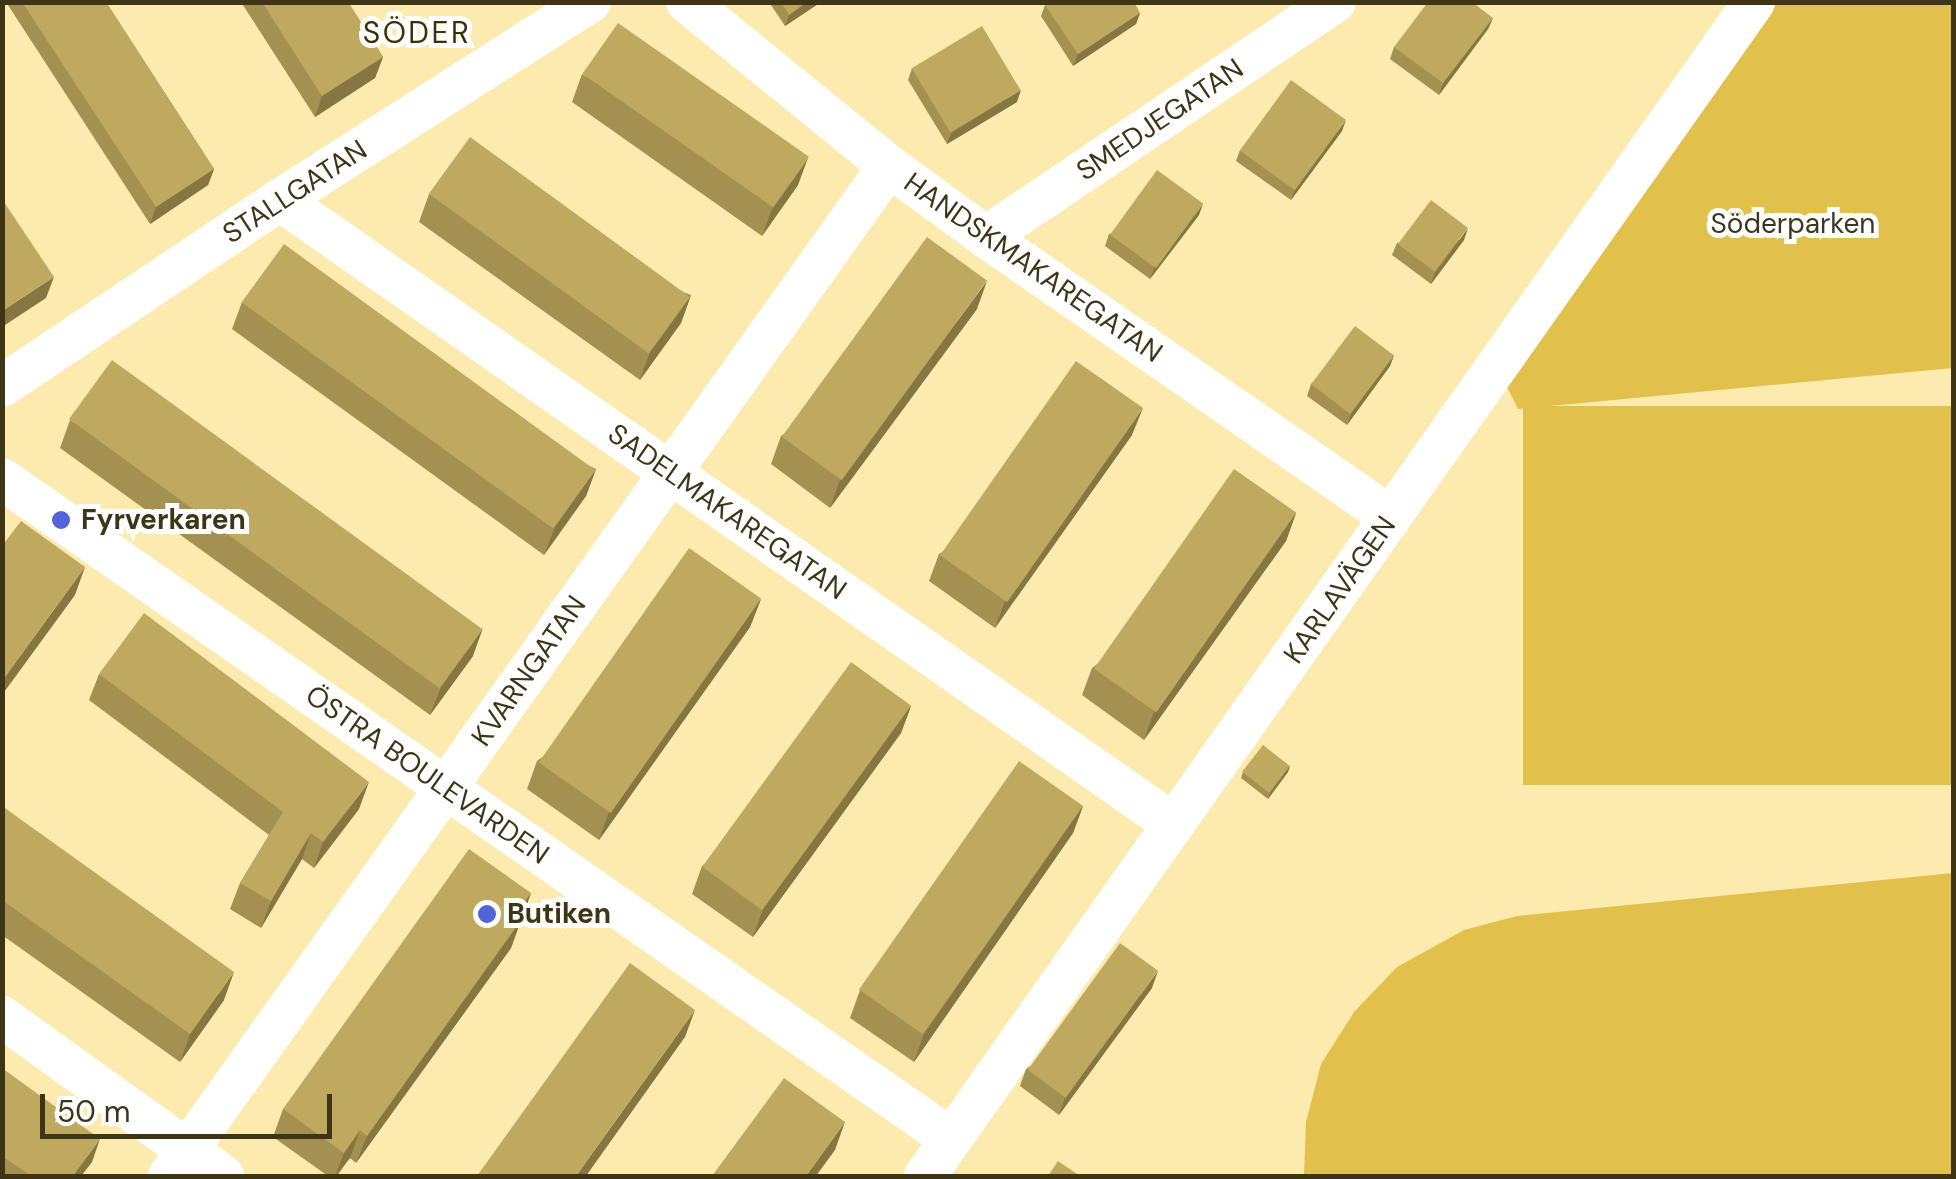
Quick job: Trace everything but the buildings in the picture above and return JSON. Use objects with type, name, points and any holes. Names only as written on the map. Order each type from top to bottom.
[{"type":"street","name":"STALLGATAN","points":[[2,386],[280,200],[590,2]]},
{"type":"street","name":"HANDSKMAKAREGATAN","points":[[687,2],[888,166],[986,238],[1391,517]]},
{"type":"street","name":"SMEDJEGATAN","points":[[986,238],[1335,2]]},
{"type":"street","name":"KARLAVÄGEN","points":[[925,1176],[1754,2]]},
{"type":"street","name":"KVARNGATAN","points":[[178,1164],[888,166]]},
{"type":"street","name":"SADELMAKAREGATAN","points":[[280,200],[1174,824]]},
{"type":"street","name":"ÖSTRA BOULEVARDEN","points":[[2,479],[951,1140]]},
{"type":"street","points":[[2,1017],[178,1164],[224,1176]]},
{"type":"green space","name":"Söderparken","points":[[1754,3],[1953,3],[1953,368],[1518,409],[1497,367]]},
{"type":"green space","points":[[1523,406],[1953,406],[1953,785],[1523,785]]},
{"type":"green space","points":[[1953,873],[1953,1176],[1304,1176],[1306,1122],[1321,1064],[1354,1012],[1397,967],[1464,930],[1517,916]]},
{"type":"place","name":"Fyrverkaren","points":[[61,520]]},
{"type":"place","name":"Butiken","points":[[487,914]]},
{"type":"district","name":"SÖDER","points":[[417,33]]}]
